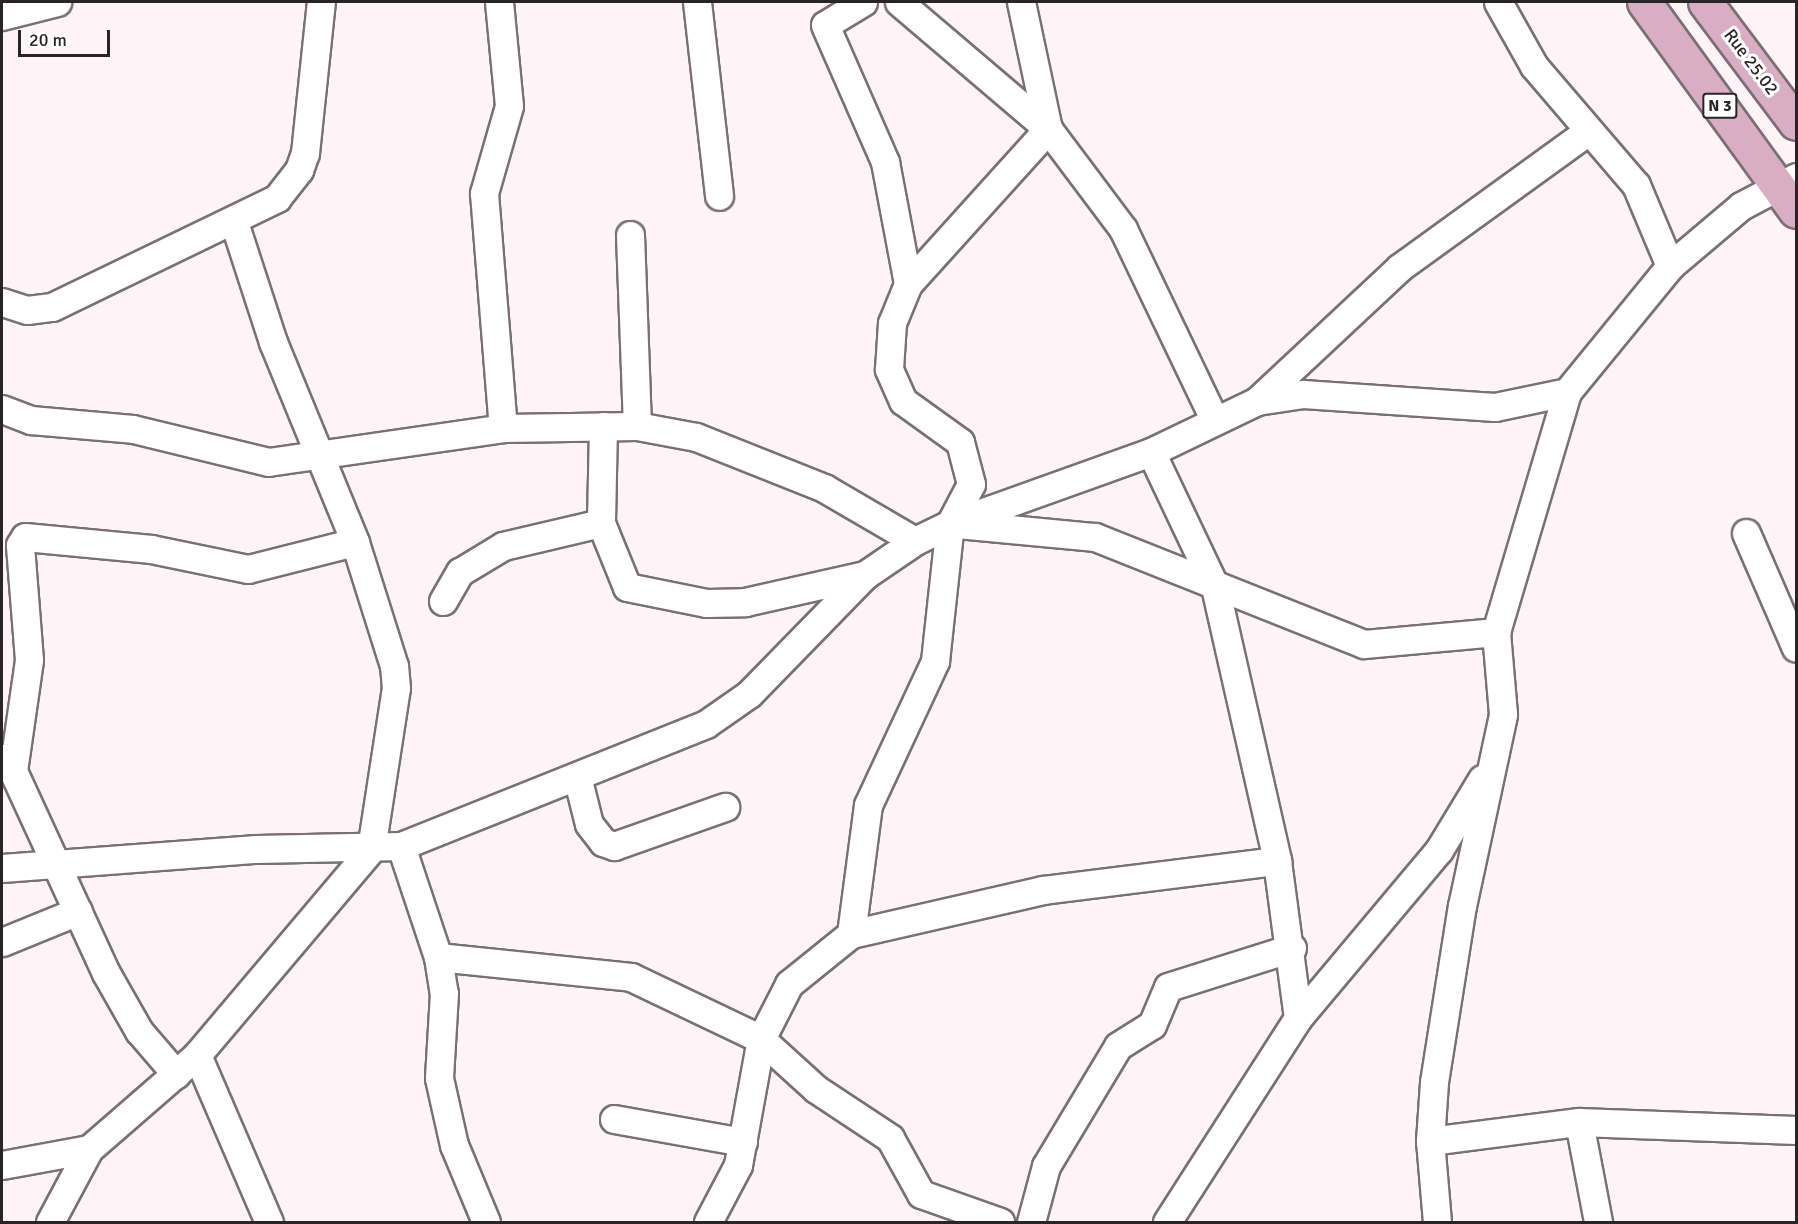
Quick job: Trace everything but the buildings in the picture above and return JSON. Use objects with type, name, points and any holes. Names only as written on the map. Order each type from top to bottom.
[{"type":"main road","name":"N 3","points":[[1644,2],[1790,192]]},
{"type":"main road","name":"Rue 25.02","points":[[1705,2],[1797,123]]},
{"type":"street","points":[[6,11],[57,2]]},
{"type":"street","points":[[2,302],[27,310],[52,307],[234,222],[277,198],[299,170],[305,153],[321,2]]},
{"type":"street","points":[[499,2],[509,106],[484,194],[503,428]]},
{"type":"street","points":[[697,2],[719,196]]},
{"type":"street","points":[[863,2],[825,25],[885,162],[908,284]]},
{"type":"street","points":[[899,2],[1048,129],[1123,229],[1214,419]]},
{"type":"street","points":[[1021,2],[1048,129]]},
{"type":"street","points":[[1498,2],[1534,66],[1587,132],[1636,185],[1670,266]]},
{"type":"street","points":[[851,934],[868,805],[935,661],[950,524],[970,484],[960,442],[903,401],[889,369],[892,323],[908,284],[1048,129]]},
{"type":"street","points":[[1257,401],[1399,268],[1587,132]]},
{"type":"street","points":[[1437,1222],[1430,1141],[1441,1030],[1503,714],[1496,632],[1567,392],[1670,266],[1742,206],[1790,192]]},
{"type":"street","points":[[50,1222],[89,1149],[197,1055],[371,849],[396,676],[355,542],[320,451],[273,342],[234,222]]},
{"type":"street","points":[[630,235],[637,426]]},
{"type":"street","points":[[2,867],[56,860],[256,849],[371,849],[401,846],[706,724],[749,694],[866,575],[915,541],[950,524],[1151,452],[1214,419],[1257,401],[1303,394],[1496,407],[1567,392]]},
{"type":"street","points":[[2,410],[31,420],[133,429],[268,462],[320,451],[503,428],[637,426],[696,437],[824,488],[915,541]]},
{"type":"street","points":[[603,426],[601,523],[620,577],[635,591],[706,603],[745,602],[866,575]]},
{"type":"street","points":[[1151,452],[1215,587],[1277,861],[1292,948],[1298,1018]]},
{"type":"street","points":[[443,601],[460,572],[503,546],[601,523]]},
{"type":"street","points":[[950,524],[1095,537],[1215,587],[1364,644],[1496,632]]},
{"type":"street","points":[[1746,533],[1797,648]]},
{"type":"street","points":[[176,1074],[134,1021],[7,764],[29,660],[20,545],[25,537],[151,549],[248,568],[355,542]]},
{"type":"street","points":[[1167,1222],[1298,1018],[1439,850],[1493,760]]},
{"type":"street","points":[[577,776],[589,824],[603,842],[614,846],[725,807]]},
{"type":"street","points":[[401,846],[438,957],[444,993],[439,1078],[454,1145],[486,1222]]},
{"type":"street","points":[[708,1222],[738,1166],[761,1039],[789,984],[851,934],[1043,890],[1277,861]]},
{"type":"street","points":[[2,942],[78,911]]},
{"type":"street","points":[[1031,1222],[1046,1166],[1118,1046],[1152,1025],[1168,987],[1292,948]]},
{"type":"street","points":[[438,957],[631,977],[761,1039],[816,1089],[890,1138],[921,1194],[1000,1222]]},
{"type":"street","points":[[197,1055],[269,1222]]},
{"type":"street","points":[[614,1119],[743,1142]]},
{"type":"street","points":[[1430,1141],[1579,1122],[1797,1130]]},
{"type":"street","points":[[1579,1122],[1598,1222]]},
{"type":"street","points":[[2,1165],[89,1149]]}]
